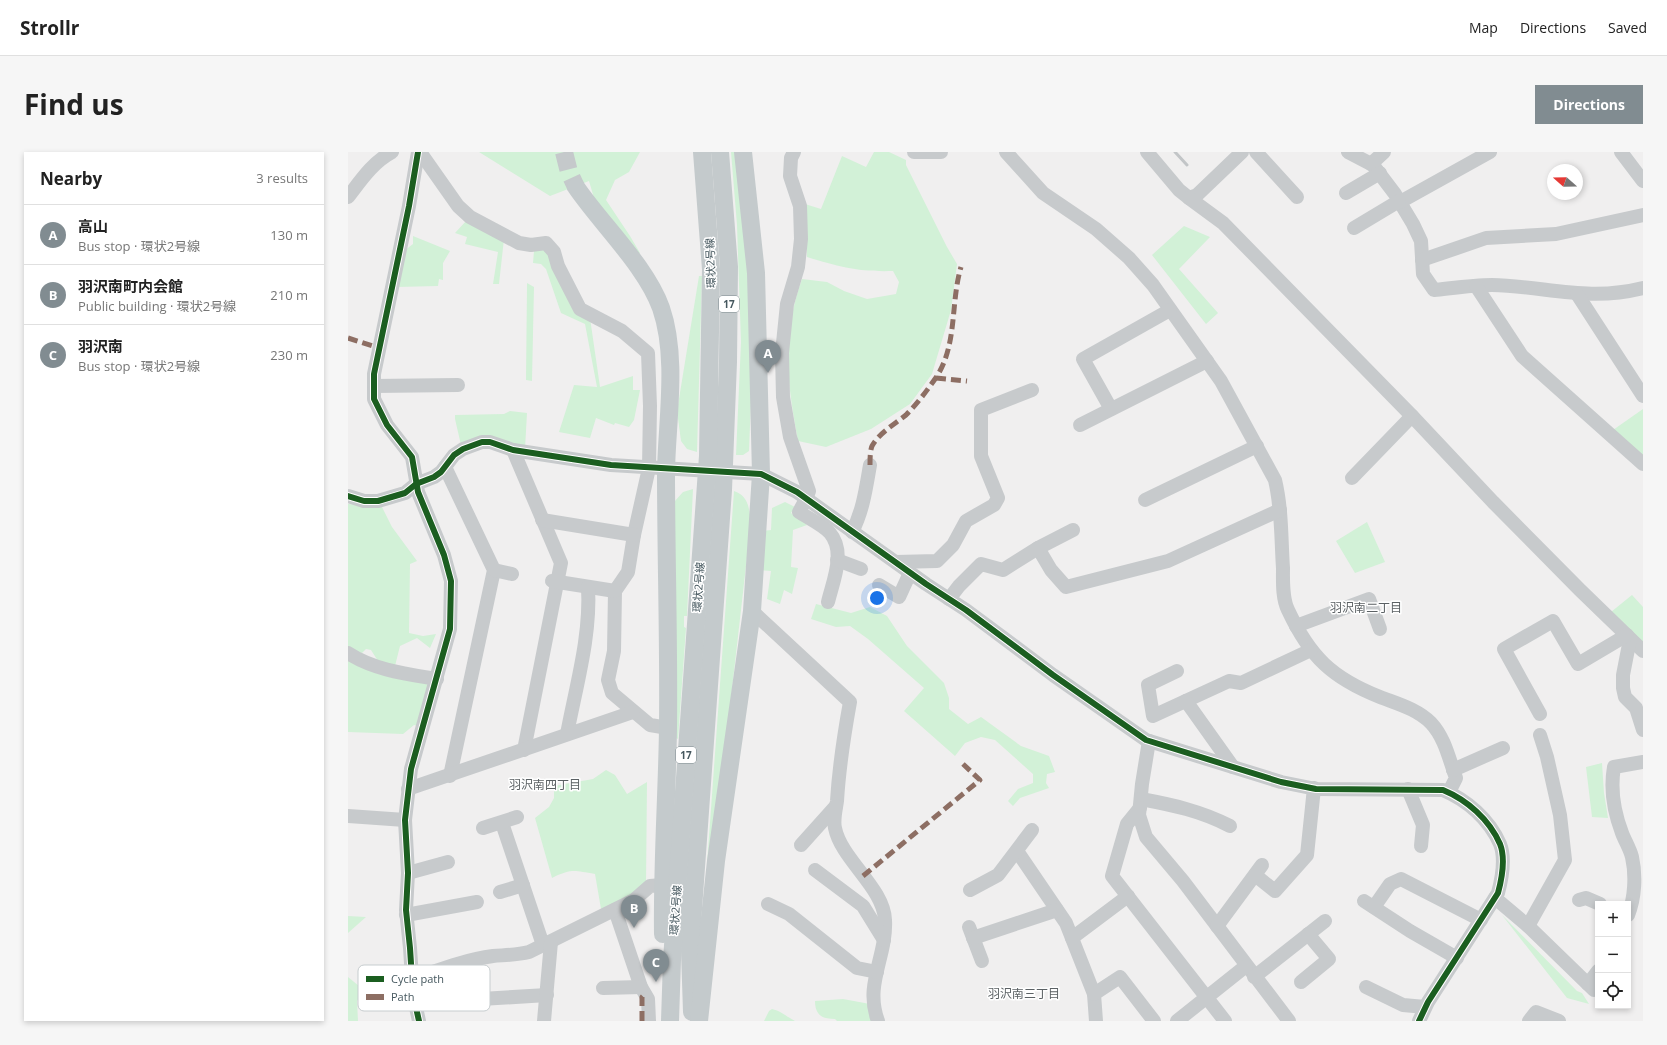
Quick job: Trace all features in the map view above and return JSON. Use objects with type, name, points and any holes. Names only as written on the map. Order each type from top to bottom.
[{"type":"main road","name":"環状2号線","points":[[702,152],[711,269],[716,456]]},
{"type":"main road","name":"環状2号線","points":[[692,1021],[690,951],[714,489],[716,456],[728,362],[729,267],[720,152]]},
{"type":"main road","points":[[699,1021],[716,861],[752,611],[761,474],[756,274],[743,152]]},
{"type":"main road","points":[[576,187],[592,211],[634,262],[648,283],[661,308],[668,340],[668,410],[658,468],[668,728],[662,885],[664,960],[669,1021]]},
{"type":"main road","name":"環状2号線","points":[[669,1021],[672,952],[714,489]]},
{"type":"street","points":[[348,197],[373,165],[392,152]]},
{"type":"street","points":[[410,965],[406,915],[408,873],[405,820],[408,789],[411,769],[450,629],[451,581],[444,555],[416,484],[412,457],[387,424],[374,399],[374,374],[419,152]]},
{"type":"street","points":[[419,152],[458,206],[470,217],[519,243],[531,246],[546,243],[554,252],[558,266],[580,309],[622,331],[648,353],[650,406],[658,468],[634,536],[628,572],[615,591],[614,651],[608,680],[612,694],[633,712],[650,725],[668,728]]},
{"type":"street","points":[[794,152],[791,158],[790,176],[800,206],[801,239],[798,267],[787,304],[782,353],[783,396],[790,437],[809,491],[799,512],[830,533],[837,547],[836,571],[828,602]]},
{"type":"street","points":[[914,152],[941,152]]},
{"type":"street","points":[[1006,152],[1042,193],[1096,229],[1128,258],[1152,285],[1221,381],[1275,480],[1280,510],[1284,590],[1287,608],[1296,626],[1311,650],[1324,665],[1344,681],[1416,711],[1431,724],[1442,740],[1456,778],[1449,792]]},
{"type":"street","points":[[1147,152],[1179,190],[1223,223],[1412,416],[1504,513],[1643,651]]},
{"type":"street","points":[[1189,198],[1201,191],[1242,152]]},
{"type":"street","points":[[1256,152],[1297,197]]},
{"type":"street","points":[[1348,152],[1375,168],[1400,202],[1421,241],[1423,274],[1434,290],[1492,285],[1577,294],[1599,294],[1643,288]]},
{"type":"street","points":[[1346,193],[1375,168],[1384,152]]},
{"type":"street","points":[[1354,228],[1490,152]]},
{"type":"street","points":[[1621,152],[1643,181]]},
{"type":"street","points":[[1422,260],[1486,238],[1556,234],[1643,215]]},
{"type":"street","points":[[1476,286],[1522,356],[1643,464]]},
{"type":"street","points":[[1577,294],[1643,396]]},
{"type":"street","points":[[1111,410],[1083,360],[1170,310]]},
{"type":"street","points":[[1080,425],[1207,361]]},
{"type":"street","points":[[374,386],[458,385]]},
{"type":"street","points":[[896,562],[937,561],[953,545],[966,521],[994,506],[998,498],[981,456],[981,410],[1032,390]]},
{"type":"street","points":[[650,406],[668,410]]},
{"type":"street","points":[[1352,478],[1412,416]]},
{"type":"street","points":[[348,496],[364,501],[378,501],[405,493],[416,484],[434,477],[445,467],[454,455],[463,448],[482,442],[490,442],[513,450],[611,465],[761,474],[775,480],[806,499],[949,599],[1053,675],[1149,741],[1281,782],[1314,788],[1443,790],[1449,792],[1472,806],[1489,826],[1500,845],[1503,862],[1502,877],[1495,898],[1425,1007],[1419,1021]]},
{"type":"street","points":[[1145,500],[1257,446]]},
{"type":"street","points":[[513,450],[561,563],[555,581],[524,750]]},
{"type":"street","points":[[852,532],[865,494],[870,465]]},
{"type":"street","points":[[445,467],[494,570],[450,776]]},
{"type":"street","points":[[1038,548],[1051,570],[1066,587],[1168,561],[1280,510]]},
{"type":"street","points":[[542,520],[634,536]]},
{"type":"street","points":[[949,599],[980,564],[1003,570],[1038,548],[1073,530]]},
{"type":"street","points":[[837,560],[861,569]]},
{"type":"street","points":[[494,570],[512,574]]},
{"type":"street","points":[[879,585],[899,597],[910,573]]},
{"type":"street","points":[[555,581],[615,591]]},
{"type":"street","points":[[567,734],[585,642],[589,607],[588,587]]},
{"type":"street","points":[[1296,626],[1369,599],[1380,629]]},
{"type":"street","points":[[752,611],[850,702],[839,767],[835,828],[840,840],[882,904],[885,919],[884,940],[872,990],[875,1012],[878,1021]]},
{"type":"street","points":[[1540,714],[1504,649],[1553,620],[1578,664],[1629,637]]},
{"type":"street","points":[[1629,637],[1623,676],[1623,700],[1636,708],[1643,730]]},
{"type":"street","points":[[1177,671],[1148,685],[1153,716],[1229,681],[1241,683],[1311,650]]},
{"type":"street","points":[[348,653],[376,666],[437,679]]},
{"type":"street","points":[[1186,701],[1233,767]]},
{"type":"street","points":[[408,789],[450,776],[633,712]]},
{"type":"street","points":[[1528,926],[1565,860],[1560,816],[1547,757],[1540,734]]},
{"type":"street","points":[[1149,741],[1139,815],[1146,837],[1183,881],[1289,1021]]},
{"type":"street","points":[[1453,770],[1503,748]]},
{"type":"street","points":[[1631,907],[1633,902],[1634,875],[1632,856],[1616,813],[1611,782],[1614,767],[1643,762]]},
{"type":"street","points":[[1216,926],[1259,870],[1275,891],[1307,855],[1314,788]]},
{"type":"street","points":[[1408,789],[1422,825],[1421,846]]},
{"type":"street","points":[[1140,804],[1178,805],[1207,814],[1230,826]]},
{"type":"street","points":[[1140,804],[1127,824],[1112,876],[1225,1021]]},
{"type":"street","points":[[801,845],[836,806]]},
{"type":"street","points":[[348,816],[405,820]]},
{"type":"street","points":[[483,828],[517,818]]},
{"type":"street","points":[[502,823],[523,885],[547,944],[547,995],[544,1021]]},
{"type":"street","points":[[970,890],[998,875],[1017,852],[1032,830]]},
{"type":"street","points":[[1017,852],[1066,923],[1094,994],[1096,1021]]},
{"type":"street","points":[[408,873],[448,862]]},
{"type":"street","points":[[815,870],[863,906],[884,940]]},
{"type":"street","points":[[1457,958],[1410,931],[1369,904],[1390,884],[1401,879],[1481,920]]},
{"type":"street","points":[[500,892],[523,885]]},
{"type":"street","points":[[453,965],[493,956],[516,955],[530,952],[634,900],[650,886],[662,885]]},
{"type":"street","points":[[1072,938],[1128,896]]},
{"type":"street","points":[[1495,898],[1528,926],[1591,987],[1597,973]]},
{"type":"street","points":[[1579,900],[1586,898],[1595,902]]},
{"type":"street","points":[[406,915],[477,902]]},
{"type":"street","points":[[768,904],[789,914],[857,968],[876,972]]},
{"type":"street","points":[[615,910],[643,990],[648,999],[649,1021]]},
{"type":"street","points":[[982,960],[971,932],[1057,910]]},
{"type":"street","points":[[1177,1021],[1206,998],[1308,934],[1325,921]]},
{"type":"street","points":[[1301,982],[1329,959],[1308,934]]},
{"type":"street","points":[[1094,994],[1120,977],[1154,1021]]},
{"type":"street","points":[[1366,986],[1403,1005],[1425,1007]]},
{"type":"street","points":[[603,988],[643,990]]},
{"type":"street","points":[[642,1021],[643,990]]},
{"type":"street","points":[[490,999],[547,995]]},
{"type":"street","points":[[417,1011],[419,1021]]},
{"type":"street","points":[[1529,1021],[1536,1012],[1559,1021]]},
{"type":"green space","points":[[479,152],[640,152],[629,172],[615,180],[606,200],[640,253],[634,255],[594,198],[589,181],[550,196]]},
{"type":"green space","points":[[731,152],[736,152],[745,222],[753,350],[749,451],[743,455],[736,455],[741,342],[737,225]]},
{"type":"green space","points":[[874,152],[889,152],[906,160],[906,165],[957,264],[951,310],[932,374],[910,404],[871,429],[826,447],[798,441],[791,399],[788,360],[789,340],[795,300],[802,279],[827,282],[844,291],[867,299],[896,294],[899,282],[893,271],[869,271],[849,268],[807,257],[805,204],[821,209],[842,156],[866,167]]},
{"type":"green space","points":[[467,220],[504,239],[499,284],[493,284],[498,252],[465,244],[467,237],[455,233]]},
{"type":"green space","points":[[1184,226],[1210,237],[1179,269],[1218,313],[1206,324],[1152,255]]},
{"type":"green space","points":[[413,236],[450,251],[443,263],[443,280],[439,279],[438,286],[397,287],[404,251],[413,244]]},
{"type":"green space","points":[[544,247],[590,318],[600,387],[633,376],[633,390],[640,390],[634,420],[629,427],[615,423],[614,425],[596,418],[590,438],[559,432],[574,385],[597,387],[585,324],[561,313],[546,269],[541,264],[533,263],[534,251]]},
{"type":"green space","points":[[699,276],[702,276],[697,452],[687,449],[681,441],[677,411]]},
{"type":"green space","points":[[527,283],[534,287],[532,381],[526,380]]},
{"type":"green space","points":[[1643,409],[1643,456],[1613,430]]},
{"type":"green space","points":[[510,411],[527,413],[525,449],[461,445],[455,415],[504,414]]},
{"type":"green space","points":[[693,489],[687,616],[684,616],[684,627],[686,628],[678,739],[673,736],[675,501],[683,492]]},
{"type":"green space","points":[[734,491],[743,496],[749,508],[751,522],[712,865],[707,864]]},
{"type":"green space","points":[[785,502],[795,507],[791,513],[807,525],[793,530],[791,567],[798,568],[792,594],[784,590],[780,604],[767,599],[771,571],[759,570],[761,531],[771,530],[772,508]]},
{"type":"green space","points":[[348,504],[381,505],[392,527],[417,561],[410,564],[409,633],[423,636],[436,634],[430,648],[417,638],[400,646],[395,666],[378,661],[371,650],[366,649],[362,653],[348,649]]},
{"type":"green space","points":[[1367,522],[1385,562],[1355,573],[1336,541]]},
{"type":"green space","points":[[1632,595],[1643,607],[1643,644],[1611,612]]},
{"type":"green space","points":[[816,604],[851,613],[870,607],[887,616],[907,646],[944,683],[949,698],[949,709],[968,724],[981,717],[1021,746],[1049,756],[1055,772],[1047,774],[1046,783],[1049,788],[1020,798],[1013,806],[1008,801],[1018,789],[1033,783],[1033,774],[995,740],[981,737],[965,743],[955,756],[904,711],[924,688],[868,639],[850,626],[836,627],[811,619]]},
{"type":"green space","points":[[348,657],[434,682],[421,727],[414,725],[403,734],[348,732]]},
{"type":"green space","points":[[1602,763],[1604,793],[1608,818],[1592,817],[1586,767]]},
{"type":"green space","points":[[606,770],[615,775],[627,794],[647,782],[646,885],[630,896],[601,909],[595,874],[574,871],[552,878],[535,818],[549,807],[554,798],[554,786],[593,779]]},
{"type":"green space","points":[[1502,915],[1577,991],[1582,993],[1589,1004],[1567,998]]},
{"type":"green space","points":[[348,916],[366,917],[348,933]]},
{"type":"green space","points":[[348,977],[358,985],[358,1021],[348,1021]]},
{"type":"green space","points":[[843,999],[870,1004],[874,1021],[837,1021],[835,1019],[823,1017],[816,1010],[815,1001]]},
{"type":"green space","points":[[772,1009],[795,1021],[764,1021],[769,1011]]},
{"type":"tunnel","points":[[564,152],[569,172],[576,187]]},
{"type":"railway","points":[[1175,152],[1187,165]]},
{"type":"marked path","points":[[870,465],[871,450],[875,441],[906,415],[932,384],[942,366],[950,339],[961,267]]},
{"type":"marked path","points":[[348,338],[379,348]]},
{"type":"marked path","points":[[936,378],[967,381]]},
{"type":"marked path","points":[[863,876],[980,780],[963,764]]},
{"type":"marked path","points":[[642,1021],[642,997],[645,994]]},
{"type":"cycle path","points":[[411,965],[406,910],[408,873],[405,820],[411,769],[450,629],[451,581],[444,555],[418,492],[412,457],[387,425],[374,399],[374,374],[409,206],[418,152]]},
{"type":"cycle path","points":[[348,496],[364,501],[378,501],[405,493],[416,484],[434,477],[441,472],[454,455],[463,449],[482,442],[490,442],[513,450],[611,465],[761,474],[797,492],[926,584],[966,610],[1053,675],[1146,740],[1281,782],[1316,789],[1443,790],[1452,794],[1469,805],[1490,826],[1502,850],[1502,875],[1498,893],[1428,1002],[1419,1021]]},
{"type":"cycle path","points":[[417,1011],[419,1021]]},
{"type":"place","name":"高山","points":[[768,373]]},
{"type":"place","name":"羽沢南町内会館","points":[[634,928]]},
{"type":"place","name":"羽沢南","points":[[656,982]]},
{"type":"district","name":"羽沢南二丁目","points":[[1366,607]]},
{"type":"district","name":"羽沢南四丁目","points":[[545,784]]},
{"type":"district","name":"羽沢南三丁目","points":[[1024,993]]}]
